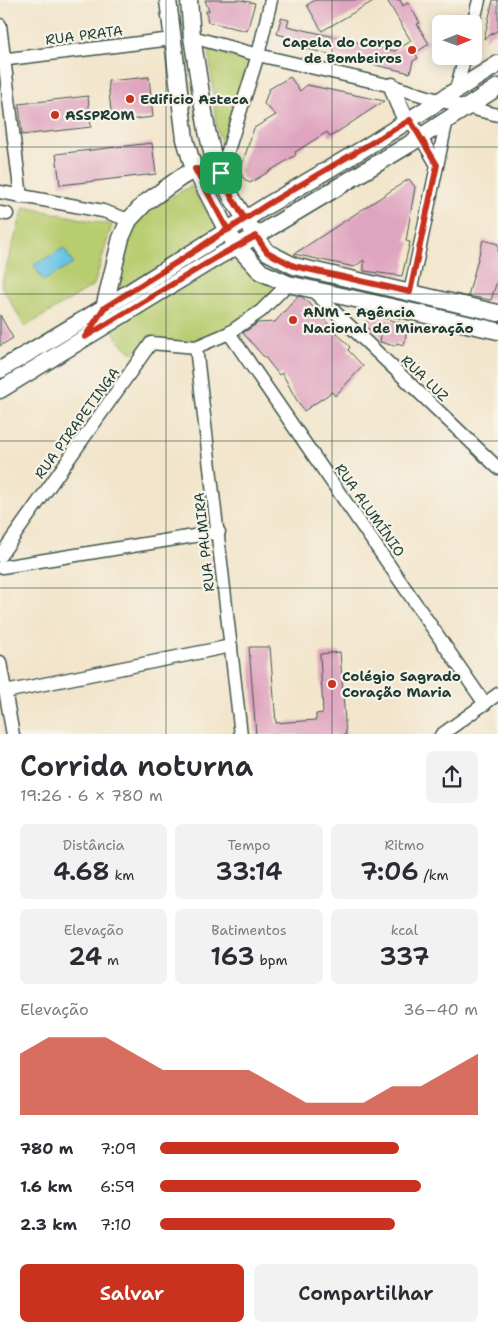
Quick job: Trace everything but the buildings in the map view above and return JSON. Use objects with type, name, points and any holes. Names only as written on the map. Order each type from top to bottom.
[{"type":"main road","points":[[168,0],[185,139],[195,169],[238,247],[261,272],[288,284],[498,331]]},
{"type":"main road","points":[[189,0],[192,37],[207,131],[218,166],[232,198],[267,252],[294,266],[498,313]]},
{"type":"main road","points":[[0,370],[104,308],[498,64]]},
{"type":"main road","points":[[392,86],[398,103],[408,121]]},
{"type":"main road","points":[[0,390],[219,256],[238,247],[498,87]]},
{"type":"main road","points":[[85,337],[104,308],[121,238],[129,220],[145,203],[195,169],[207,170],[218,166]]},
{"type":"street","points":[[218,166],[258,55],[271,0]]},
{"type":"street","points":[[476,15],[480,0]]},
{"type":"street","points":[[0,25],[2,60],[21,197]]},
{"type":"street","points":[[192,37],[258,55],[392,86],[438,100],[496,114]]},
{"type":"street","name":"RUA PRATA","points":[[2,60],[172,39]]},
{"type":"street","points":[[456,90],[463,65]]},
{"type":"street","points":[[410,292],[447,119]]},
{"type":"street","points":[[408,121],[420,136],[437,165]]},
{"type":"street","points":[[0,192],[103,211],[129,220]]},
{"type":"street","points":[[196,347],[229,333],[261,312],[288,284]]},
{"type":"street","name":"RUA LUZ","points":[[310,289],[498,468]]},
{"type":"street","name":"RUA ALUMÍNIO","points":[[229,333],[485,704]]},
{"type":"street","name":"RUA PIRAPETINGA","points":[[1,565],[151,343],[196,347]]},
{"type":"street","name":"RUA PALMIRA","points":[[196,347],[241,734]]},
{"type":"street","name":"RUA PIRAPETINGA","points":[[1,565],[219,532]]},
{"type":"street","points":[[6,692],[231,646]]},
{"type":"street","points":[[0,662],[13,734]]},
{"type":"street","points":[[441,734],[498,694]]},
{"type":"green space","points":[[209,49],[250,63],[225,153],[216,126]]},
{"type":"green space","points":[[191,186],[236,258],[283,285],[261,310],[196,345],[150,342],[132,353],[117,339],[112,327],[114,279],[133,225],[148,210]]},
{"type":"green space","points":[[24,207],[112,225],[94,285],[25,327],[1,285]]},
{"type":"water","points":[[64,248],[73,264],[43,281],[34,265]]},
{"type":"place","name":"Capela do Corpo de Bombeiros","points":[[412,50]]},
{"type":"place","name":"Edificio Asteca","points":[[130,99]]},
{"type":"place","name":"ASSPROM","points":[[55,115]]},
{"type":"place","name":"ANM - Agência Nacional de Mineração","points":[[293,320]]},
{"type":"place","name":"Colégio Sagrado Coração Maria","points":[[332,684]]},
{"type":"route","points":[[221,173],[214,160],[207,170],[195,169],[228,230],[268,204],[410,120],[437,165],[410,292],[294,266],[267,252],[256,236],[219,256],[85,337],[104,308],[198,249],[228,230],[245,219],[232,198],[221,173]]}]
